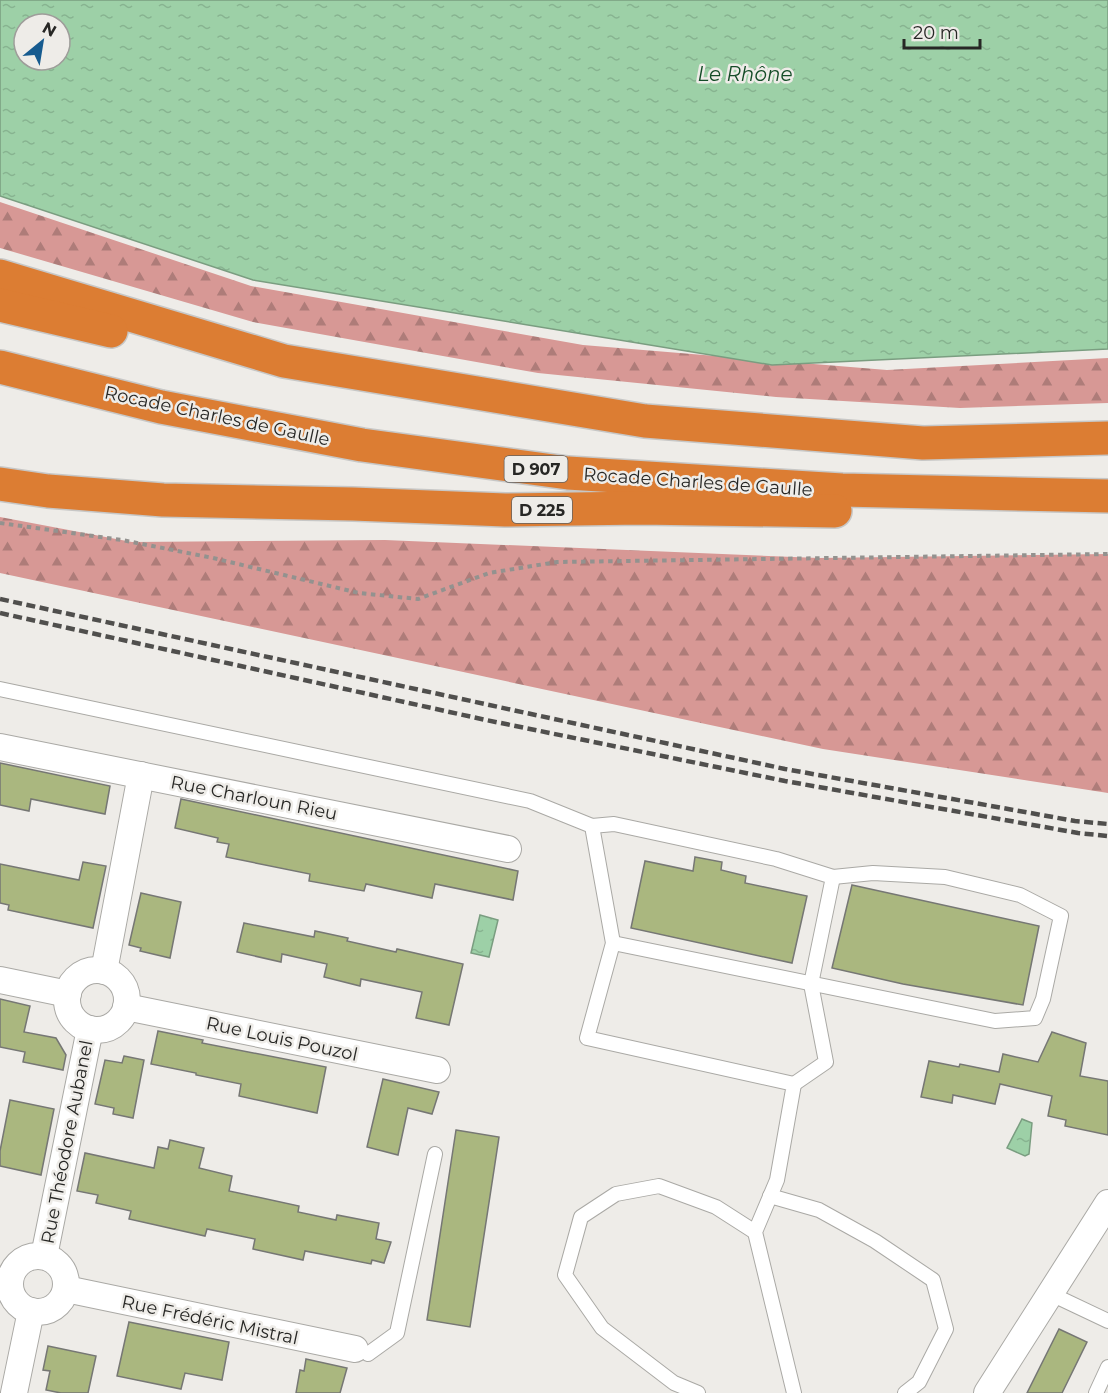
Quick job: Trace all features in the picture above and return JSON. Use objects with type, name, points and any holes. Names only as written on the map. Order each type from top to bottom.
[{"type":"highway","points":[[0,276],[284,362]]},
{"type":"highway","points":[[0,305],[158,341],[645,421],[923,443],[1108,438]]},
{"type":"highway","name":"Rocade Charles de Gaulle","points":[[0,367],[161,407],[351,443],[568,473],[842,490],[1095,496]]},
{"type":"highway","name":"D 225","points":[[0,484],[163,500],[505,510],[641,508],[1045,514],[1095,496]]},
{"type":"street","name":"Rue Charloun Rieu","points":[[0,747],[508,849]]},
{"type":"street","points":[[104,971],[141,775]]},
{"type":"street","points":[[88,971],[104,971],[112,974],[123,984],[127,999],[126,1007],[117,1023],[99,1030],[90,1029],[82,1025],[70,1012],[68,994],[70,987],[81,975],[88,971]]},
{"type":"street","points":[[0,980],[68,994]]},
{"type":"street","name":"Rue Louis Pouzol","points":[[126,1007],[437,1070]]},
{"type":"street","name":"Rue Théodore Aubanel","points":[[44,1256],[90,1029]]},
{"type":"street","points":[[987,1393],[1108,1203]]},
{"type":"street","points":[[44,1256],[61,1266],[65,1275],[66,1289],[60,1303],[53,1308],[44,1312],[31,1311],[13,1298],[6,1275],[25,1258],[44,1256]]},
{"type":"street","name":"Rue Frédéric Mistral","points":[[66,1289],[361,1352]]},
{"type":"street","points":[[14,1393],[31,1311]]},
{"type":"lane","points":[[0,689],[530,801],[592,826],[614,824],[776,860],[833,877],[873,873],[945,877],[1020,895],[1061,916],[1043,999],[1035,1018],[995,1021],[613,943]]},
{"type":"lane","points":[[592,826],[613,943],[587,1038],[794,1084]]},
{"type":"lane","points":[[794,1393],[755,1232],[777,1179],[794,1084],[826,1062],[811,984],[833,877]]},
{"type":"lane","points":[[361,1352],[397,1333],[435,1154]]},
{"type":"lane","points":[[698,1393],[674,1383],[602,1328],[565,1275],[581,1216],[616,1194],[659,1186],[716,1207],[755,1232]]},
{"type":"lane","points":[[770,1196],[819,1210],[875,1241],[933,1280],[946,1329],[920,1382],[905,1393]]},
{"type":"lane","points":[[1050,1293],[1108,1321]]},
{"type":"lane","points":[[1096,1393],[1108,1367]]},
{"type":"path","points":[[0,523],[122,540],[213,558],[359,593],[418,599],[489,573],[557,562],[1108,554]]},
{"type":"green space","points":[[0,202],[251,286],[583,345],[887,370],[1108,358],[1108,403],[960,408],[776,397],[538,373],[253,322],[0,248]]},
{"type":"green space","points":[[0,517],[132,542],[385,540],[819,558],[1108,554],[1108,793],[823,749],[0,573]]},
{"type":"water","name":"Le Rhône","points":[[0,0],[1108,0],[1108,349],[772,365],[253,280],[0,196]]},
{"type":"water","points":[[480,915],[498,920],[489,957],[471,953]]},
{"type":"water","points":[[1022,1119],[1032,1123],[1029,1154],[1025,1156],[1007,1148]]},
{"type":"building","points":[[0,763],[110,786],[105,814],[31,799],[29,811],[0,805]]},
{"type":"building","points":[[181,799],[518,871],[513,900],[435,884],[432,898],[366,884],[364,891],[309,881],[310,874],[226,857],[229,844],[217,842],[218,838],[175,828]]},
{"type":"building","points":[[695,857],[722,862],[721,870],[746,876],[745,883],[807,896],[792,963],[631,928],[645,861],[693,871]]},
{"type":"building","points":[[83,862],[106,866],[93,928],[8,910],[9,905],[0,903],[0,864],[79,880]]},
{"type":"building","points":[[852,885],[1039,926],[1023,1005],[903,984],[832,968]]},
{"type":"building","points":[[141,893],[181,902],[170,958],[140,951],[141,948],[129,945]]},
{"type":"building","points":[[244,923],[314,937],[315,931],[396,952],[397,949],[463,964],[449,1025],[416,1018],[422,992],[361,979],[360,986],[324,977],[327,964],[282,954],[281,962],[237,952]]},
{"type":"building","points":[[0,999],[30,1006],[24,1032],[56,1038],[66,1055],[63,1070],[23,1062],[25,1052],[0,1047]]},
{"type":"building","points":[[158,1031],[203,1040],[202,1043],[326,1067],[317,1113],[239,1096],[241,1084],[151,1064]]},
{"type":"building","points":[[1052,1032],[1086,1043],[1080,1076],[1108,1081],[1108,1135],[1065,1126],[1066,1120],[1048,1116],[1052,1096],[1000,1084],[995,1104],[953,1095],[952,1103],[921,1097],[929,1061],[959,1067],[960,1064],[999,1072],[1003,1054],[1038,1062]]},
{"type":"building","points":[[124,1056],[144,1060],[133,1118],[113,1114],[114,1108],[95,1104],[105,1060],[122,1063]]},
{"type":"building","points":[[383,1079],[439,1092],[432,1114],[408,1108],[398,1155],[367,1147]]},
{"type":"building","points":[[10,1100],[54,1109],[41,1175],[0,1166],[0,1151]]},
{"type":"building","points":[[456,1130],[499,1137],[470,1327],[427,1320]]},
{"type":"building","points":[[170,1140],[204,1148],[199,1168],[232,1176],[229,1191],[299,1206],[298,1212],[336,1220],[337,1215],[379,1223],[376,1239],[391,1242],[384,1263],[372,1260],[371,1264],[305,1251],[303,1260],[253,1249],[255,1239],[207,1229],[205,1236],[129,1219],[131,1211],[96,1203],[98,1195],[77,1191],[85,1153],[154,1168],[158,1147],[168,1149]]},
{"type":"building","points":[[129,1322],[229,1342],[222,1380],[185,1373],[181,1389],[117,1376]]},
{"type":"building","points":[[1059,1329],[1087,1342],[1062,1393],[1027,1393]]},
{"type":"building","points":[[48,1346],[96,1356],[88,1393],[61,1393],[46,1390],[50,1371],[43,1370]]},
{"type":"building","points":[[306,1359],[347,1368],[340,1393],[296,1393],[300,1370],[304,1371]]},
{"type":"railway","points":[[0,599],[785,769],[1075,821],[1108,824]]},
{"type":"railway","points":[[0,613],[486,720],[785,781],[1078,833],[1108,836]]}]
